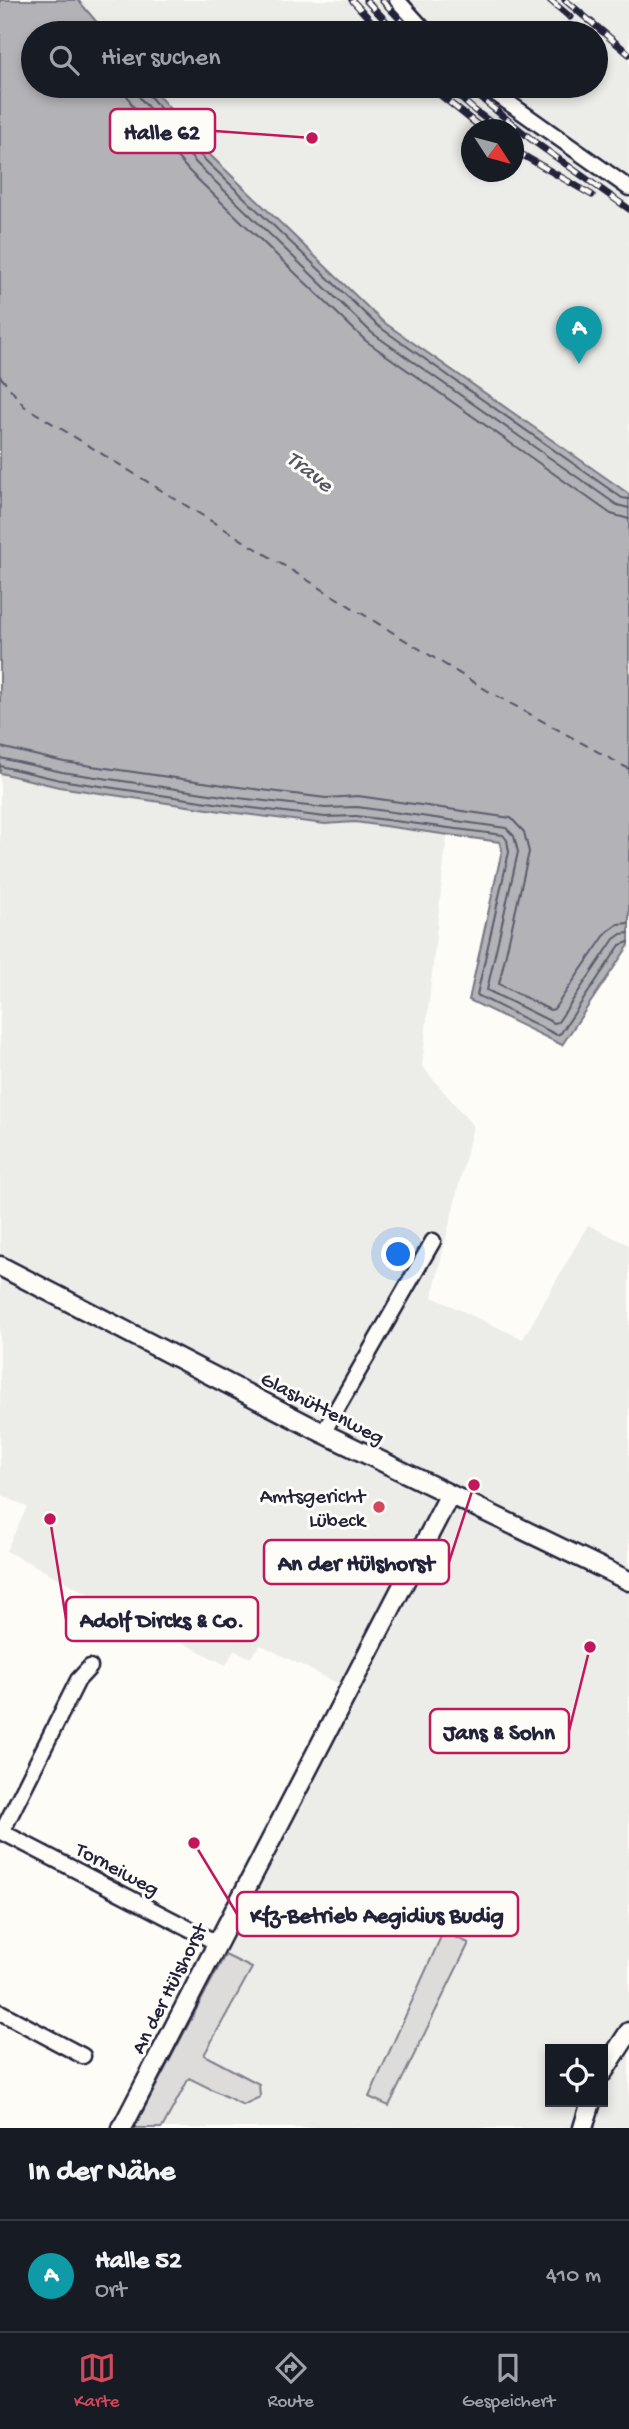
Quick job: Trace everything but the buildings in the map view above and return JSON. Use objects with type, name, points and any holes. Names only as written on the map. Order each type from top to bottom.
[{"type":"street","points":[[397,0],[416,21]]},
{"type":"street","points":[[502,98],[629,188]]},
{"type":"street","points":[[323,1433],[433,1241]]},
{"type":"street","name":"Glashüttenweg","points":[[0,1266],[323,1433],[629,1581]]},
{"type":"street","name":"An der Hülshorst","points":[[121,2128],[449,1496]]},
{"type":"street","points":[[1,1831],[78,1680],[90,1667]]},
{"type":"street","name":"Torneiweg","points":[[1,1831],[217,1943]]},
{"type":"street","points":[[0,2012],[83,2056]]},
{"type":"street","points":[[608,2064],[629,2032]]},
{"type":"street","points":[[583,2128],[589,2107]]},
{"type":"shaded area","points":[[78,0],[629,0],[629,494],[382,321],[208,153],[160,98],[608,98],[608,21],[96,21]]},
{"type":"shaded area","points":[[0,773],[59,787],[228,812],[325,824],[355,822],[447,835],[422,1066],[473,1126],[432,1297],[523,1339],[588,1225],[629,1245],[629,2128],[121,2128],[336,1711],[339,1684],[261,1645],[250,1658],[234,1650],[226,1665],[6,1551],[27,1507],[0,1494]]},
{"type":"shaded area","points":[[443,1932],[469,1943],[389,2106],[369,2097]]},
{"type":"shaded area","points":[[225,1955],[252,1968],[204,2055],[259,2084],[260,2097],[243,2105],[189,2078],[162,2128],[134,2128]]},
{"type":"water","name":"Trave","points":[[0,0],[78,0],[96,21],[21,21],[21,98],[160,98],[208,153],[382,321],[629,494],[629,945],[562,1045],[469,1000],[502,850],[500,842],[355,822],[325,824],[228,812],[59,787],[0,773]]},
{"type":"ferry route","points":[[0,376],[24,406],[488,691],[629,769]]},
{"type":"railway","points":[[352,0],[371,21]]},
{"type":"railway","points":[[366,0],[386,21]]},
{"type":"railway","points":[[382,0],[402,21]]},
{"type":"railway","points":[[550,0],[570,17]]},
{"type":"railway","points":[[565,0],[590,21]]},
{"type":"railway","points":[[608,36],[629,54]]},
{"type":"railway","points":[[444,98],[470,119]]},
{"type":"railway","points":[[460,98],[486,119]]},
{"type":"railway","points":[[481,98],[536,143],[629,209]]},
{"type":"railway","points":[[524,156],[592,195]]},
{"type":"place","name":"Halle 62","points":[[312,138]]},
{"type":"place","name":"Halle 52","points":[[579,364]]},
{"type":"place","name":"An der Hülshorst","points":[[474,1485]]},
{"type":"place","name":"Amtsgericht Lübeck","points":[[379,1507]]},
{"type":"place","name":"Adolf Dircks & Co.","points":[[50,1519]]},
{"type":"place","name":"Jans & Sohn","points":[[590,1647]]},
{"type":"place","name":"Kfz-Betrieb Aegidius Budig","points":[[194,1843]]}]
